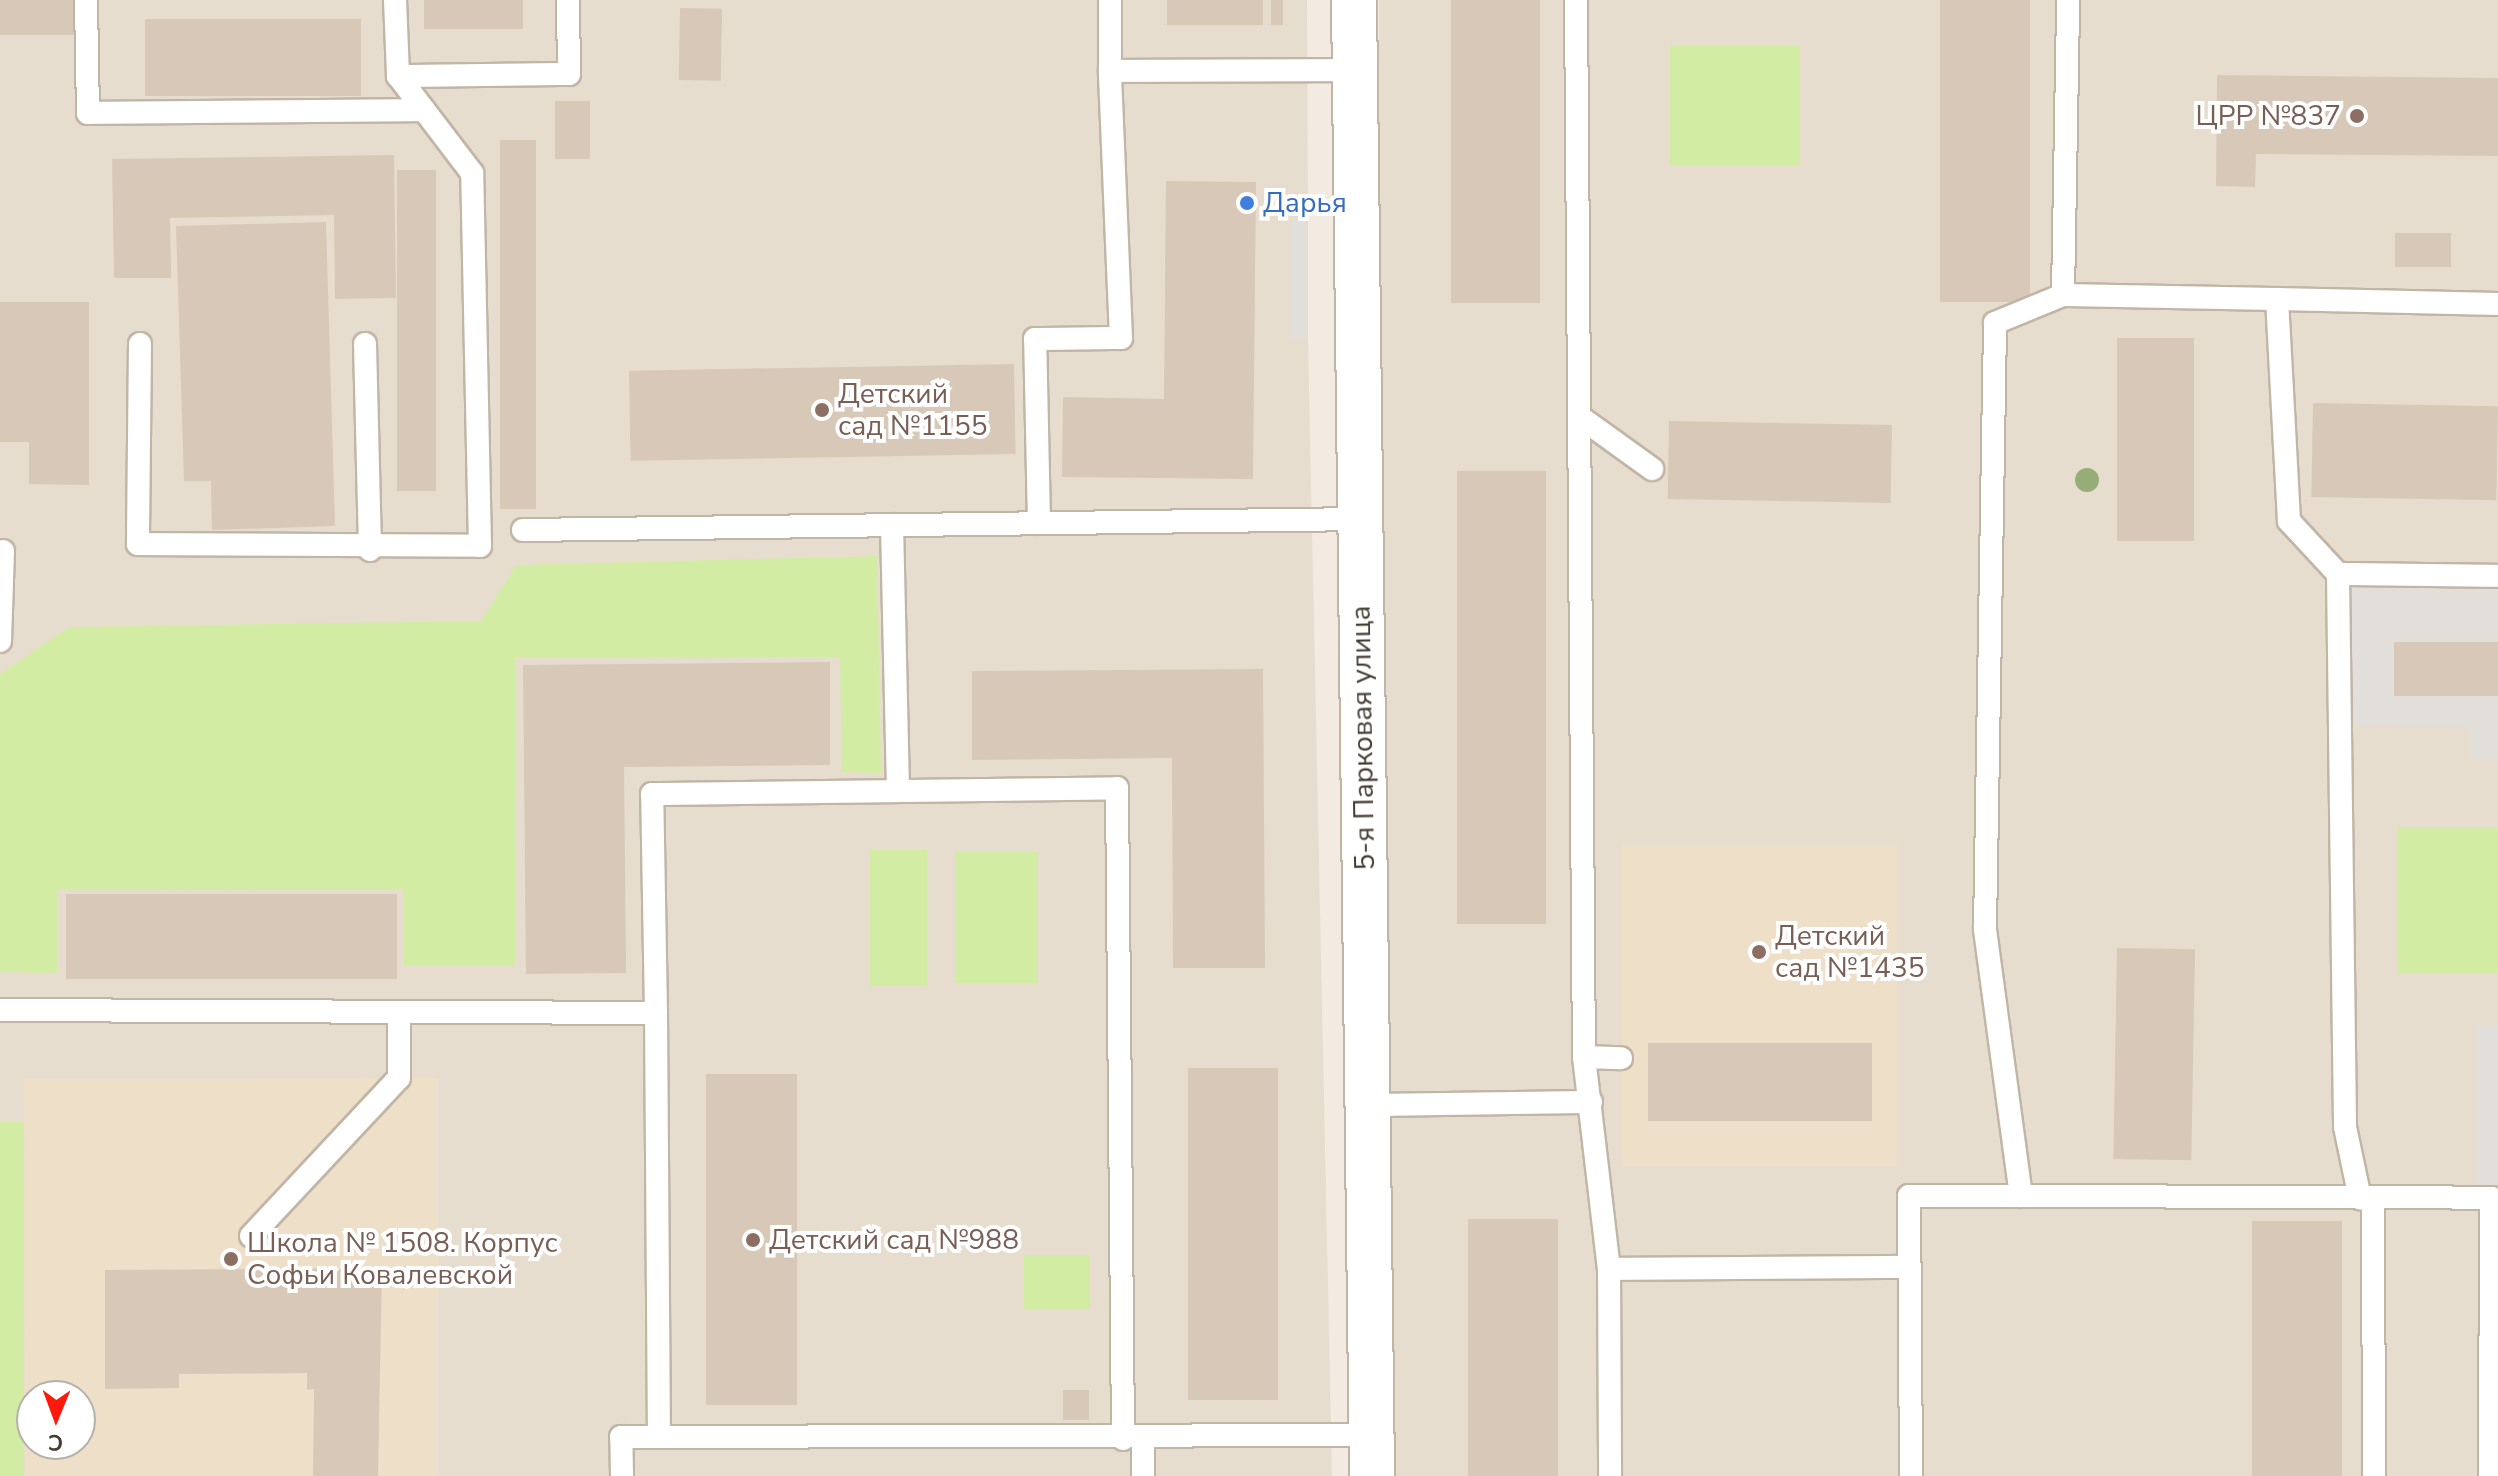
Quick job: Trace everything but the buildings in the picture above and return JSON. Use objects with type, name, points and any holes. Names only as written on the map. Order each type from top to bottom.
[{"type":"street","name":"5-я Парковая улица","points":[[1354,0],[1372,1456]]},
{"type":"lane","points":[[86,0],[88,113],[424,110]]},
{"type":"lane","points":[[140,344],[138,544],[370,550],[480,546],[472,173],[398,76],[395,0]]},
{"type":"lane","points":[[398,76],[569,74],[568,0]]},
{"type":"lane","points":[[1039,523],[1035,339],[1121,338],[1110,0]]},
{"type":"lane","points":[[1576,0],[1584,1057],[1609,1269],[1610,1476]]},
{"type":"lane","points":[[2063,295],[2068,0]]},
{"type":"lane","points":[[1110,71],[1355,70]]},
{"type":"lane","points":[[2021,1196],[1985,929],[1995,323],[2063,295],[2498,304]]},
{"type":"lane","points":[[2277,299],[2289,521],[2338,574],[2345,1127],[2366,1198],[2374,1476]]},
{"type":"lane","points":[[365,344],[370,550]]},
{"type":"lane","points":[[1580,417],[1652,469]]},
{"type":"lane","points":[[523,530],[1360,519]]},
{"type":"lane","points":[[892,525],[898,789]]},
{"type":"lane","points":[[0,641],[3,551]]},
{"type":"lane","points":[[2338,574],[2498,576]]},
{"type":"lane","points":[[659,1437],[652,794],[1117,788],[1133,1439],[1143,1476]]},
{"type":"lane","points":[[0,1010],[656,1013]]},
{"type":"lane","points":[[251,1236],[399,1078],[399,1012]]},
{"type":"lane","points":[[1584,1057],[1621,1058]]},
{"type":"lane","points":[[1367,1105],[1591,1102]]},
{"type":"lane","points":[[1911,1476],[1909,1196],[2495,1198],[2490,1476]]},
{"type":"lane","points":[[1609,1269],[1909,1267]]},
{"type":"lane","points":[[622,1476],[621,1437],[1133,1439],[1372,1456]]},
{"type":"shaded area","points":[[0,0],[1307,0],[1308,222],[1289,222],[1289,338],[1308,338],[1332,1476],[0,1476]]},
{"type":"shaded area","points":[[1379,0],[2498,0],[2498,1476],[1379,1476]]},
{"type":"shaded area","points":[[1289,222],[1308,222],[1308,338],[1289,338]]},
{"type":"shaded area","points":[[2347,579],[2498,581],[2498,760],[2471,760],[2470,727],[2348,726]]},
{"type":"shaded area","name":"Детский сад №1435","points":[[1622,845],[1897,845],[1897,1166],[1622,1166]]},
{"type":"shaded area","points":[[2476,1025],[2498,1025],[2498,1185],[2476,1185]]},
{"type":"shaded area","name":"Школа № 1508. Корпус Софьи Ковалевской","points":[[438,1078],[438,1476],[25,1476],[25,1460],[96,1460],[96,1380],[25,1380],[24,1079]]},
{"type":"green space","points":[[1670,45],[1800,45],[1800,165],[1670,165]]},
{"type":"green space","points":[[877,556],[881,773],[842,772],[840,657],[515,657],[515,965],[404,965],[403,890],[57,889],[57,973],[0,972],[0,674],[69,627],[481,621],[516,565]]},
{"type":"green space","points":[[2397,827],[2498,827],[2498,974],[2397,974]]},
{"type":"green space","points":[[870,850],[927,850],[927,986],[870,986]]},
{"type":"green space","points":[[955,852],[1038,852],[1038,983],[955,983]]},
{"type":"green space","points":[[0,1122],[24,1122],[24,1380],[16,1380],[16,1460],[24,1460],[24,1476],[0,1476]]},
{"type":"green space","points":[[1024,1255],[1090,1255],[1090,1309],[1024,1309]]},
{"type":"place","name":"ЦРР №837","points":[[2357,116]]},
{"type":"place","name":"Дарья","points":[[1247,203]]},
{"type":"place","name":"Детский сад №1155","points":[[822,410]]},
{"type":"place","name":"Детский сад №1435","points":[[1759,952]]},
{"type":"place","name":"Детский сад №988","points":[[753,1240]]},
{"type":"place","name":"Школа № 1508. Корпус Софьи Ковалевской","points":[[231,1259]]}]
